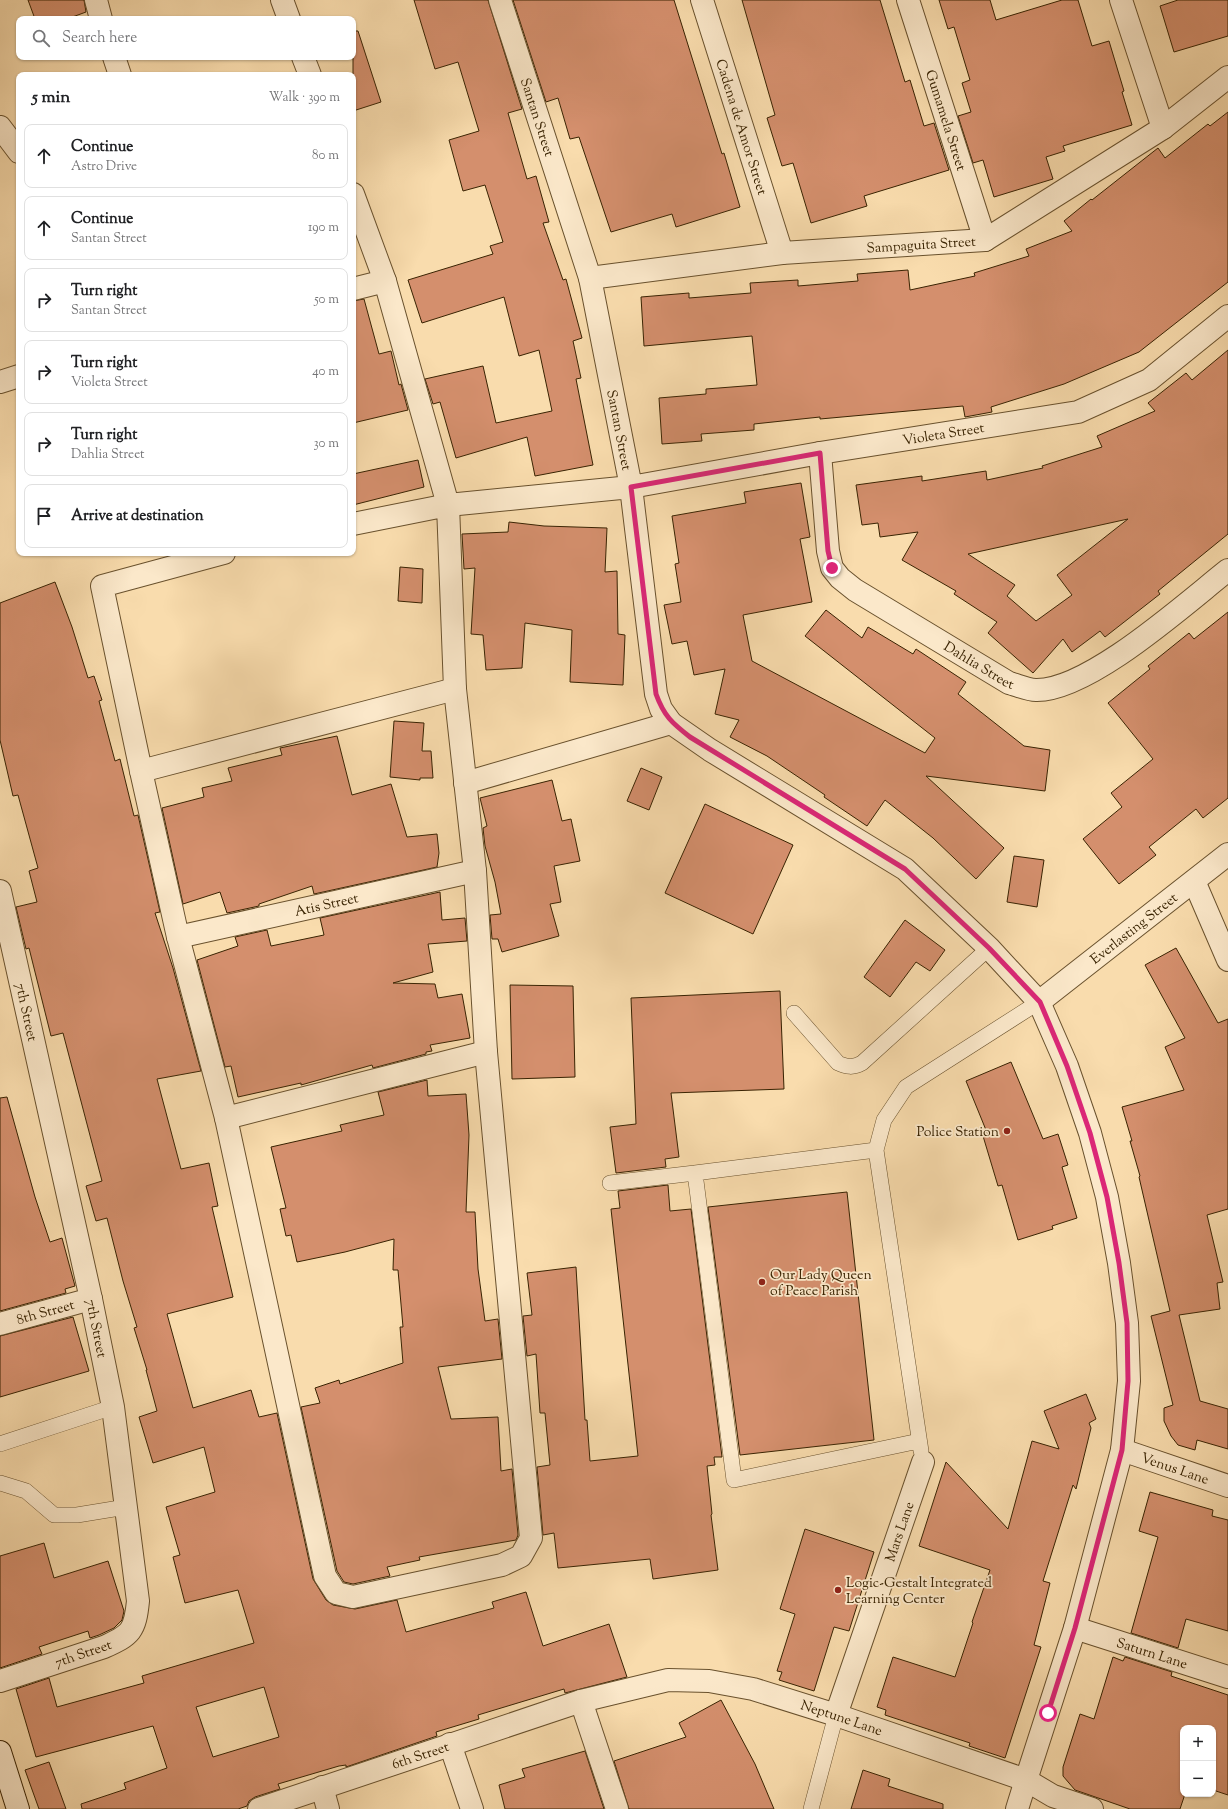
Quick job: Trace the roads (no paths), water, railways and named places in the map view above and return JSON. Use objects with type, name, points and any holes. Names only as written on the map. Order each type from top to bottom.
[{"type":"street","points":[[96,0],[100,16]]},
{"type":"street","points":[[282,0],[288,16]]},
{"type":"street","name":"Santan Street","points":[[500,0],[590,278],[631,487],[656,694],[661,710],[671,723],[710,750],[905,869],[989,948],[1040,1002],[1072,1081],[1090,1133],[1107,1197],[1119,1263],[1127,1323],[1128,1381],[1122,1450],[1075,1628],[1017,1809]]},
{"type":"street","name":"Cadena de Amor Street","points":[[702,0],[782,254]]},
{"type":"street","name":"Gumamela Street","points":[[908,0],[985,240]]},
{"type":"street","points":[[1121,0],[1163,128]]},
{"type":"street","points":[[115,60],[119,72]]},
{"type":"street","points":[[304,60],[309,72]]},
{"type":"street","name":"Sampaguita Street","points":[[590,278],[782,254],[985,240],[1163,128],[1228,77]]},
{"type":"street","points":[[0,127],[16,148]]},
{"type":"street","points":[[213,556],[102,586],[178,937],[226,1118],[325,1576],[336,1593],[353,1597],[502,1565],[521,1556],[532,1538],[486,1052],[475,871],[455,689],[448,505],[385,281],[356,202]]},
{"type":"street","points":[[356,288],[385,281]]},
{"type":"street","name":"Violeta Street","points":[[356,523],[448,505],[631,487],[820,453],[1078,412],[1149,380],[1228,316]]},
{"type":"street","points":[[0,382],[16,377]]},
{"type":"street","name":"Dahlia Street","points":[[820,453],[828,551],[832,568],[840,578],[855,590],[1009,683],[1036,690],[1060,686],[1090,673],[1129,648],[1228,570]]},
{"type":"street","points":[[141,771],[455,689]]},
{"type":"street","points":[[465,783],[671,723]]},
{"type":"street","name":"Everlasting Street","points":[[1040,1002],[1228,854]]},
{"type":"street","name":"Atis Street","points":[[178,937],[475,871]]},
{"type":"street","points":[[1194,880],[1228,960]]},
{"type":"street","name":"7th Street","points":[[0,891],[91,1299],[113,1407],[138,1601],[132,1631],[120,1640],[104,1647],[0,1681]]},
{"type":"street","points":[[226,1118],[486,1052]]},
{"type":"street","name":"8th Street","points":[[0,1324],[91,1299]]},
{"type":"street","name":"Venus Lane","points":[[1122,1450],[1228,1486]]},
{"type":"street","name":"Mars Lane","points":[[836,1715],[923,1462]]},
{"type":"street","name":"Saturn Lane","points":[[1075,1628],[1228,1677]]},
{"type":"street","name":"Neptune Lane","points":[[581,1701],[668,1680],[709,1681],[753,1689],[836,1715],[1026,1780],[1053,1796],[1092,1809]]},
{"type":"street","points":[[581,1701],[617,1809]]},
{"type":"street","name":"6th Street","points":[[259,1809],[581,1701]]},
{"type":"street","points":[[450,1744],[472,1809]]},
{"type":"street","points":[[0,1752],[18,1809]]},
{"type":"street","points":[[322,1787],[328,1809]]},
{"type":"lane","points":[[794,1013],[838,1063],[855,1067],[862,1063],[989,948]]},
{"type":"lane","points":[[923,1462],[876,1150],[884,1120],[906,1087],[1040,1002]]},
{"type":"lane","points":[[610,1183],[876,1150]]},
{"type":"lane","points":[[695,1173],[734,1480],[919,1441]]},
{"type":"lane","points":[[0,1444],[113,1407]]},
{"type":"lane","points":[[0,1483],[26,1491],[54,1515],[77,1515],[126,1507]]},
{"type":"lane","points":[[811,1809],[836,1715]]},
{"type":"place","name":"Police Station","points":[[1007,1131]]},
{"type":"place","name":"Our Lady Queen of Peace Parish","points":[[762,1282]]},
{"type":"place","name":"Logic-Gestalt Integrated Learning Center","points":[[838,1590]]}]
